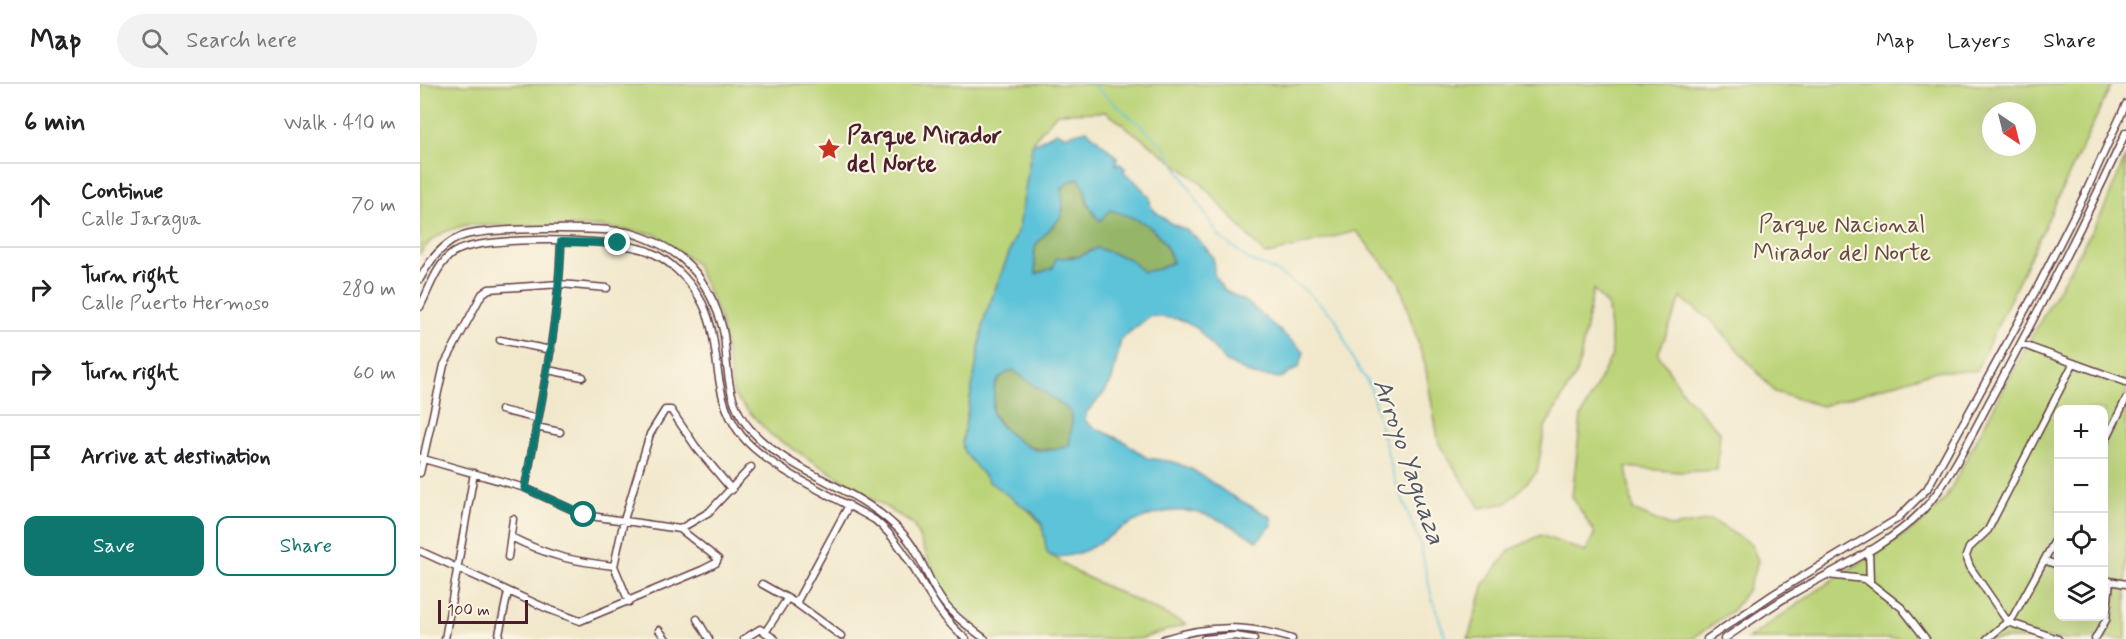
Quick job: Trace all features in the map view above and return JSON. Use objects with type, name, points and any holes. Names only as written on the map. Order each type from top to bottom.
[{"type":"street","points":[[1707,639],[1775,593],[1897,519],[1928,489],[2035,292],[2085,194],[2126,104]]},
{"type":"street","points":[[1724,639],[1789,595],[1869,550],[1912,519],[1928,504],[1953,465],[2020,344],[2098,194],[2126,132]]},
{"type":"street","points":[[420,279],[433,257],[447,245],[462,236],[485,231],[622,231],[651,240],[675,254],[696,273],[718,312],[731,394],[750,429],[767,445],[865,502],[893,524],[920,556],[945,604],[955,616],[985,639]]},
{"type":"street","points":[[420,307],[446,260],[462,248],[490,242],[561,242],[624,244],[651,252],[677,270],[706,309],[722,398],[730,418],[742,435],[767,458],[849,505],[887,530],[913,566],[935,608],[966,639]]},
{"type":"street","points":[[525,488],[551,350],[560,284],[561,242]]},
{"type":"street","points":[[420,473],[421,458],[444,365],[482,294],[489,289],[560,284],[607,288]]},
{"type":"street","points":[[420,289],[428,292]]},
{"type":"street","points":[[500,340],[551,350]]},
{"type":"street","points":[[2020,344],[2126,382]]},
{"type":"street","points":[[2058,639],[2008,622],[1970,567],[1966,555],[1969,548],[1988,530],[2073,364]]},
{"type":"street","points":[[548,370],[583,377]]},
{"type":"street","points":[[2108,434],[2126,399]]},
{"type":"street","points":[[629,602],[614,567],[624,520],[650,434],[667,409],[672,412],[696,447],[732,490]]},
{"type":"street","points":[[501,410],[538,419]]},
{"type":"street","points":[[536,427],[560,432]]},
{"type":"street","points":[[420,551],[508,592],[580,621],[702,570],[716,563],[718,559],[680,529],[584,515],[525,488],[421,458]]},
{"type":"street","points":[[680,529],[709,512],[732,490],[751,467]]},
{"type":"street","points":[[445,639],[474,473]]},
{"type":"street","points":[[796,603],[849,505]]},
{"type":"street","points":[[508,557],[513,519]]},
{"type":"street","points":[[511,537],[555,557],[614,567]]},
{"type":"street","points":[[1987,639],[2008,622],[2046,561],[2054,544]]},
{"type":"street","points":[[1869,550],[1870,582]]},
{"type":"street","points":[[2046,561],[2054,563]]},
{"type":"street","points":[[1827,575],[1865,579],[1870,582],[1902,608],[1926,639]]},
{"type":"street","points":[[2108,581],[2126,584]]},
{"type":"street","points":[[762,584],[796,603],[841,636]]},
{"type":"street","points":[[498,639],[508,592]]},
{"type":"street","points":[[766,631],[787,598]]},
{"type":"street","points":[[698,619],[709,639]]},
{"type":"street","points":[[2095,639],[2106,621]]},
{"type":"street","points":[[1164,639],[1221,626],[1257,629],[1292,639]]},
{"type":"street","points":[[744,639],[760,629],[775,639]]},
{"type":"street","points":[[659,630],[666,639]]},
{"type":"street","points":[[1204,639],[1251,639]]},
{"type":"green space","name":"Parque Nacional Mirador del Norte","points":[[420,84],[2112,84],[1976,371],[1936,371],[1822,406],[1775,392],[1713,322],[1681,298],[1658,354],[1684,394],[1720,432],[1717,470],[1679,472],[1626,467],[1633,510],[1672,527],[1712,520],[1751,544],[1758,561],[1748,589],[1733,610],[1692,639],[1468,639],[1484,584],[1510,550],[1541,535],[1585,552],[1595,533],[1572,497],[1581,417],[1612,355],[1608,307],[1593,289],[1578,371],[1545,427],[1537,472],[1507,503],[1480,508],[1439,444],[1425,365],[1399,282],[1356,231],[1265,255],[1200,182],[1106,112],[1057,113],[1033,141],[1019,227],[985,316],[962,443],[1042,524],[1048,553],[1078,573],[1186,624],[1140,639],[991,639],[948,602],[913,524],[771,435],[734,396],[720,317],[695,263],[655,234],[601,227],[468,225],[440,234],[420,254]]},
{"type":"green space","points":[[2126,156],[2126,639],[1748,639],[1844,572],[1918,526],[1945,499],[2029,341],[2103,211]]},
{"type":"green space","points":[[1079,178],[1084,186],[1087,205],[1140,220],[1158,236],[1173,262],[1159,269],[1143,272],[1129,259],[1097,248],[1078,257],[1070,256],[1053,268],[1036,274],[1034,254],[1036,244],[1060,218],[1063,209],[1061,189],[1068,182]]},
{"type":"green space","points":[[1013,370],[1070,411],[1072,422],[1069,446],[1056,449],[1034,448],[1015,439],[999,423],[992,412],[993,387],[1001,375]]},
{"type":"water","points":[[1087,130],[1117,157],[1116,165],[1120,164],[1125,168],[1124,173],[1149,196],[1151,207],[1170,223],[1186,230],[1199,240],[1213,257],[1214,275],[1224,290],[1248,303],[1304,352],[1299,367],[1281,378],[1252,375],[1225,361],[1197,328],[1179,319],[1150,316],[1121,339],[1112,380],[1086,413],[1085,420],[1091,426],[1123,441],[1147,458],[1174,462],[1193,470],[1230,495],[1271,517],[1272,525],[1257,541],[1224,522],[1208,516],[1177,511],[1143,518],[1083,551],[1053,557],[1047,553],[1042,524],[1033,513],[989,482],[964,452],[962,443],[985,316],[1019,227],[1033,141],[1036,143],[1056,132],[1064,136]],"holes":[[[1079,178],[1091,209],[1100,221],[1110,210],[1142,222],[1157,233],[1173,262],[1159,269],[1143,272],[1129,259],[1097,248],[1078,257],[1056,258],[1053,268],[1036,274],[1034,254],[1036,244],[1060,218],[1063,209],[1062,189],[1068,182]],[[1013,370],[1070,411],[1072,422],[1069,446],[1036,450],[1017,440],[998,422],[992,411],[996,383]]]},
{"type":"waterway","name":"Arroyo Yaguaza","points":[[1092,84],[1163,145],[1219,236],[1249,260],[1276,271],[1306,291],[1336,319],[1353,360],[1370,386],[1394,477],[1420,544],[1432,598],[1446,639]]},
{"type":"place","name":"Parque Mirador del Norte","points":[[829,149]]},
{"type":"route","points":[[584,515],[525,488],[548,370],[560,284],[561,242],[618,243]]}]
